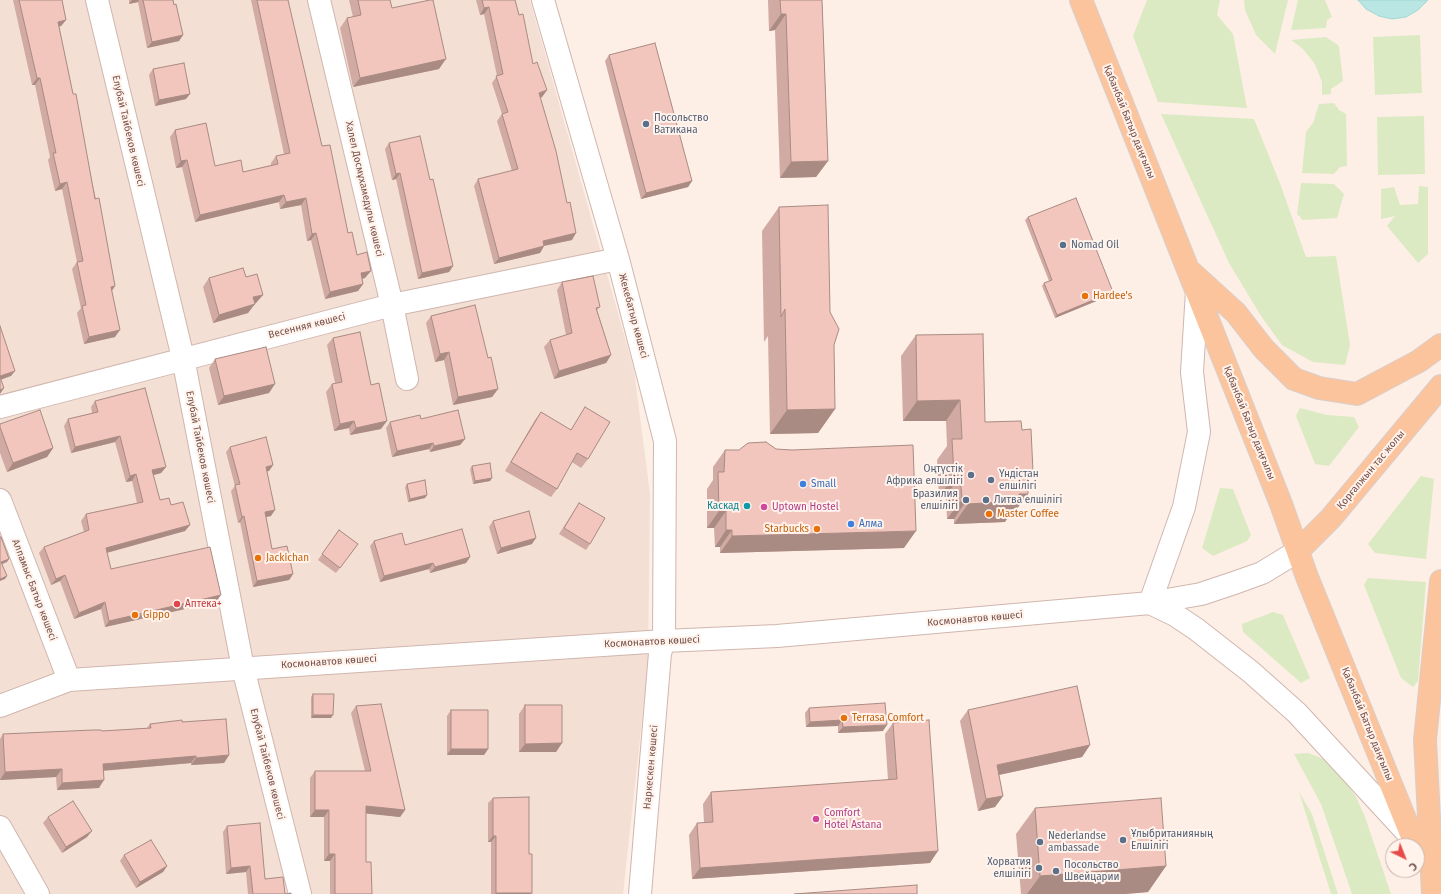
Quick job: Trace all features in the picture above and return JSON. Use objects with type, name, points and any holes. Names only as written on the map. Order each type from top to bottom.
[{"type":"main road","name":"Қабанбай Батыр даңғылы","points":[[1081,0],[1413,838]]},
{"type":"main road","points":[[1188,269],[1236,313],[1264,349],[1294,379],[1319,388],[1357,394],[1419,361],[1441,345]]},
{"type":"main road","name":"Қорғалжын тас жолы","points":[[1298,551],[1331,518],[1441,386]]},
{"type":"main road","points":[[1434,894],[1425,740],[1441,581]]},
{"type":"main road","name":"Қабанбай Батыр даңғылы","points":[[1423,878],[1427,894]]},
{"type":"street","name":"Елубай Тайбеков көшесі","points":[[97,0],[183,358],[243,668],[300,894]]},
{"type":"street","name":"Халел Досмұхамедұлы көшесі","points":[[319,0],[392,305],[407,379]]},
{"type":"street","name":"Жекебатыр көшесі","points":[[543,0],[618,259],[665,441],[664,641]]},
{"type":"street","name":"Весенняя көшесі","points":[[0,407],[183,358],[392,305],[618,259]]},
{"type":"street","points":[[1197,291],[1192,372],[1200,432],[1184,506],[1150,604],[1175,615],[1196,629],[1251,672],[1297,713],[1409,838]]},
{"type":"street","name":"Алпамыс Батыр көшесі","points":[[0,500],[69,680]]},
{"type":"street","name":"Космонавтов көшесі","points":[[0,706],[69,680],[664,641],[777,636],[1150,604],[1201,594],[1262,573],[1298,551]]},
{"type":"street","name":"Наркескен көшесі","points":[[640,894],[660,653],[664,641]]},
{"type":"street","points":[[0,827],[38,894]]},
{"type":"shaded area","points":[[0,0],[530,0],[634,370],[650,494],[648,666],[623,894],[0,894]]},
{"type":"green space","points":[[1147,0],[1220,0],[1217,15],[1233,34],[1247,108],[1158,102],[1133,36]]},
{"type":"green space","points":[[1244,0],[1288,0],[1275,54],[1256,35],[1245,10]]},
{"type":"green space","points":[[1298,0],[1325,0],[1332,17],[1327,20],[1326,28],[1291,30]]},
{"type":"green space","points":[[1420,35],[1422,93],[1375,95],[1373,37]]},
{"type":"green space","points":[[1326,37],[1339,46],[1343,81],[1331,89],[1331,94],[1322,95],[1322,82],[1315,64],[1303,49],[1291,40]]},
{"type":"green space","points":[[1334,103],[1339,110],[1346,114],[1347,166],[1340,167],[1334,174],[1302,173],[1306,132],[1313,123],[1319,104]]},
{"type":"green space","points":[[1161,114],[1254,119],[1281,186],[1306,257],[1336,256],[1350,345],[1345,365],[1313,362],[1282,345],[1261,316],[1229,263]]},
{"type":"green space","points":[[1424,116],[1425,174],[1378,175],[1377,117]]},
{"type":"green space","points":[[1301,183],[1334,184],[1344,194],[1337,218],[1302,220],[1300,216],[1297,215]]},
{"type":"green space","points":[[1419,186],[1428,187],[1428,254],[1418,263],[1387,226],[1395,216],[1381,219],[1381,189],[1394,187],[1400,205],[1418,204]]},
{"type":"green space","points":[[1300,408],[1327,415],[1354,417],[1359,427],[1329,466],[1315,464],[1296,416]]},
{"type":"green space","points":[[1421,476],[1434,479],[1426,559],[1375,553],[1368,544]]},
{"type":"green space","points":[[1220,488],[1233,489],[1251,535],[1247,541],[1213,556],[1202,548]]},
{"type":"green space","points":[[1368,578],[1426,582],[1418,681],[1413,687],[1401,678],[1364,585]]},
{"type":"green space","points":[[1273,612],[1283,615],[1310,678],[1301,683],[1243,632],[1242,624]]},
{"type":"green space","points":[[1308,753],[1321,758],[1330,763],[1343,778],[1356,797],[1365,817],[1391,894],[1352,894],[1321,804],[1294,754]]},
{"type":"green space","points":[[1299,792],[1312,814],[1338,894],[1331,894]]},
{"type":"water","points":[[1358,0],[1428,0],[1418,10],[1406,17],[1392,19],[1379,16],[1366,9]]},
{"type":"building","points":[[19,0],[62,0],[66,20],[58,22],[73,94],[76,94],[95,199],[99,198],[115,286],[111,287],[120,330],[89,337],[82,306],[86,305],[77,262],[83,261],[67,182],[60,184],[53,153],[56,153],[40,78],[37,78]]},
{"type":"building","points":[[143,0],[173,0],[174,5],[176,4],[183,35],[152,42]]},
{"type":"building","points":[[257,0],[288,0],[322,146],[330,145],[348,233],[352,232],[357,255],[367,252],[371,271],[361,273],[363,284],[330,292],[316,233],[312,234],[306,198],[286,202],[284,195],[200,215],[187,160],[181,161],[175,130],[206,123],[215,166],[241,160],[243,172],[278,164],[276,156],[290,153]]},
{"type":"building","points":[[358,0],[390,0],[392,8],[433,0],[446,59],[360,78],[347,18],[361,15]]},
{"type":"building","points":[[482,0],[515,0],[519,15],[523,14],[533,64],[537,62],[547,90],[539,93],[556,151],[567,203],[570,202],[576,233],[543,241],[544,246],[499,258],[478,179],[518,169],[502,114],[508,112],[496,76],[503,74],[489,7],[484,8]]},
{"type":"building","points":[[780,0],[822,0],[828,161],[791,162],[786,14],[781,14]]},
{"type":"building","name":"Посольство Ватикана","points":[[655,43],[692,181],[646,193],[609,55]]},
{"type":"building","points":[[184,63],[190,94],[159,100],[153,69]]},
{"type":"building","points":[[420,136],[430,180],[433,179],[453,266],[422,273],[400,173],[396,174],[389,143]]},
{"type":"building","points":[[1076,198],[1113,292],[1057,315],[1044,283],[1052,280],[1028,217]]},
{"type":"building","points":[[828,205],[830,312],[839,329],[834,345],[835,409],[787,410],[785,309],[781,317],[779,207]]},
{"type":"building","points":[[243,268],[246,277],[257,274],[263,295],[253,297],[255,304],[219,315],[209,278]]},
{"type":"building","points":[[593,276],[600,307],[596,308],[611,355],[559,371],[550,340],[572,333],[562,282]]},
{"type":"building","points":[[475,305],[488,358],[491,357],[498,389],[458,397],[449,352],[440,354],[431,316]]},
{"type":"building","points":[[0,326],[15,371],[0,376]]},
{"type":"building","points":[[360,332],[371,385],[379,383],[387,421],[356,428],[354,421],[340,424],[332,384],[342,382],[333,338]]},
{"type":"building","points":[[983,334],[985,422],[1021,421],[1022,430],[1031,429],[1033,472],[1027,472],[1028,494],[1019,494],[1020,501],[968,504],[968,498],[962,499],[960,476],[954,476],[952,439],[962,439],[960,400],[917,401],[916,335]]},
{"type":"building","points":[[266,347],[275,384],[224,396],[215,359]]},
{"type":"building","points":[[0,377],[4,388],[0,390]]},
{"type":"building","points":[[145,388],[166,467],[152,470],[160,500],[169,498],[171,505],[183,502],[190,525],[106,548],[111,569],[210,547],[221,595],[109,621],[105,602],[79,613],[65,575],[56,579],[44,547],[89,530],[86,514],[143,502],[136,474],[130,476],[120,436],[75,447],[68,419],[98,412],[95,401]]},
{"type":"building","points":[[585,407],[610,422],[588,459],[577,453],[557,489],[511,462],[541,412],[571,430]]},
{"type":"building","points":[[40,410],[53,448],[13,463],[0,424]]},
{"type":"building","points":[[458,410],[465,439],[434,446],[433,443],[397,451],[390,422],[420,415],[421,419]]},
{"type":"building","points":[[266,437],[273,465],[266,467],[275,510],[265,512],[272,549],[287,546],[293,574],[257,581],[244,516],[242,517],[235,485],[240,484],[230,447]]},
{"type":"building","points":[[766,442],[776,449],[792,450],[913,445],[916,531],[732,536],[732,530],[726,530],[726,511],[719,511],[718,472],[724,472],[725,450],[739,450],[748,443]]},
{"type":"building","points":[[490,463],[492,478],[475,481],[472,466]]},
{"type":"building","points":[[425,480],[427,495],[410,499],[407,484]]},
{"type":"building","points":[[579,503],[605,518],[590,544],[564,528]]},
{"type":"building","points":[[529,511],[536,538],[501,548],[493,521]]},
{"type":"building","points":[[462,529],[470,557],[435,567],[433,563],[384,576],[374,541],[402,533],[405,545]]},
{"type":"building","points":[[339,530],[358,544],[340,568],[322,554]]},
{"type":"building","points":[[0,537],[9,559],[1,562],[7,576],[0,579]]},
{"type":"building","points":[[1077,686],[1090,745],[997,765],[1003,796],[986,799],[968,710]]},
{"type":"building","points":[[313,694],[334,694],[333,715],[313,715]]},
{"type":"building","name":"Terrasa Comfort","points":[[885,703],[887,725],[843,727],[842,720],[810,722],[809,708]]},
{"type":"building","points":[[381,704],[405,810],[366,806],[366,862],[371,862],[372,894],[335,894],[335,854],[329,854],[329,810],[315,810],[315,771],[371,771],[356,706]]},
{"type":"building","points":[[525,705],[562,705],[562,743],[525,744]]},
{"type":"building","points":[[451,710],[488,710],[488,749],[451,749]]},
{"type":"building","points":[[226,719],[229,755],[196,758],[196,756],[103,764],[104,780],[62,783],[62,769],[5,772],[3,734],[151,728],[150,724],[182,720],[182,722]]},
{"type":"building","name":"Comfort Hotel Astana","points":[[929,720],[938,851],[700,868],[697,823],[713,822],[711,792],[897,779],[893,723]]},
{"type":"building","points":[[529,797],[529,854],[532,854],[532,893],[496,893],[496,836],[493,836],[493,798]]},
{"type":"building","points":[[1161,798],[1166,866],[1040,876],[1035,808]]},
{"type":"building","points":[[73,801],[92,831],[66,847],[48,817]]},
{"type":"building","points":[[260,823],[265,879],[283,877],[285,894],[253,894],[250,866],[231,868],[227,826]]},
{"type":"building","points":[[151,840],[167,866],[140,882],[124,855]]},
{"type":"building","points":[[917,885],[917,894],[794,894]]},
{"type":"place","name":"Посольство Ватикана","points":[[646,124]]},
{"type":"place","name":"Nomad Oil","points":[[1063,245]]},
{"type":"place","name":"Hardee's","points":[[1085,296]]},
{"type":"place","name":"Оңтүстік Африка елшілігі","points":[[971,475]]},
{"type":"place","name":"Үндістан елшілігі","points":[[991,480]]},
{"type":"place","name":"Small","points":[[803,484]]},
{"type":"place","name":"Бразилия елшілігі","points":[[966,500]]},
{"type":"place","name":"Литва елшілігі","points":[[986,500]]},
{"type":"place","name":"Каскад","points":[[747,506]]},
{"type":"place","name":"Uptown Hostel","points":[[764,507]]},
{"type":"place","name":"Master Coffee","points":[[989,514]]},
{"type":"place","name":"Алма","points":[[851,524]]},
{"type":"place","name":"Starbucks","points":[[817,529]]},
{"type":"place","name":"Jackichan","points":[[258,558]]},
{"type":"place","name":"Аптека+","points":[[177,604]]},
{"type":"place","name":"Gippo","points":[[135,615]]},
{"type":"place","name":"Terrasa Comfort","points":[[844,718]]},
{"type":"place","name":"Comfort Hotel Astana","points":[[816,819]]},
{"type":"place","name":"Ұлыбританияның Елшілігі","points":[[1123,840]]},
{"type":"place","name":"Nederlandse ambassade","points":[[1040,842]]},
{"type":"place","name":"Хорватия елшілігі","points":[[1039,868]]},
{"type":"place","name":"Посольство Швейцарии","points":[[1056,871]]}]
